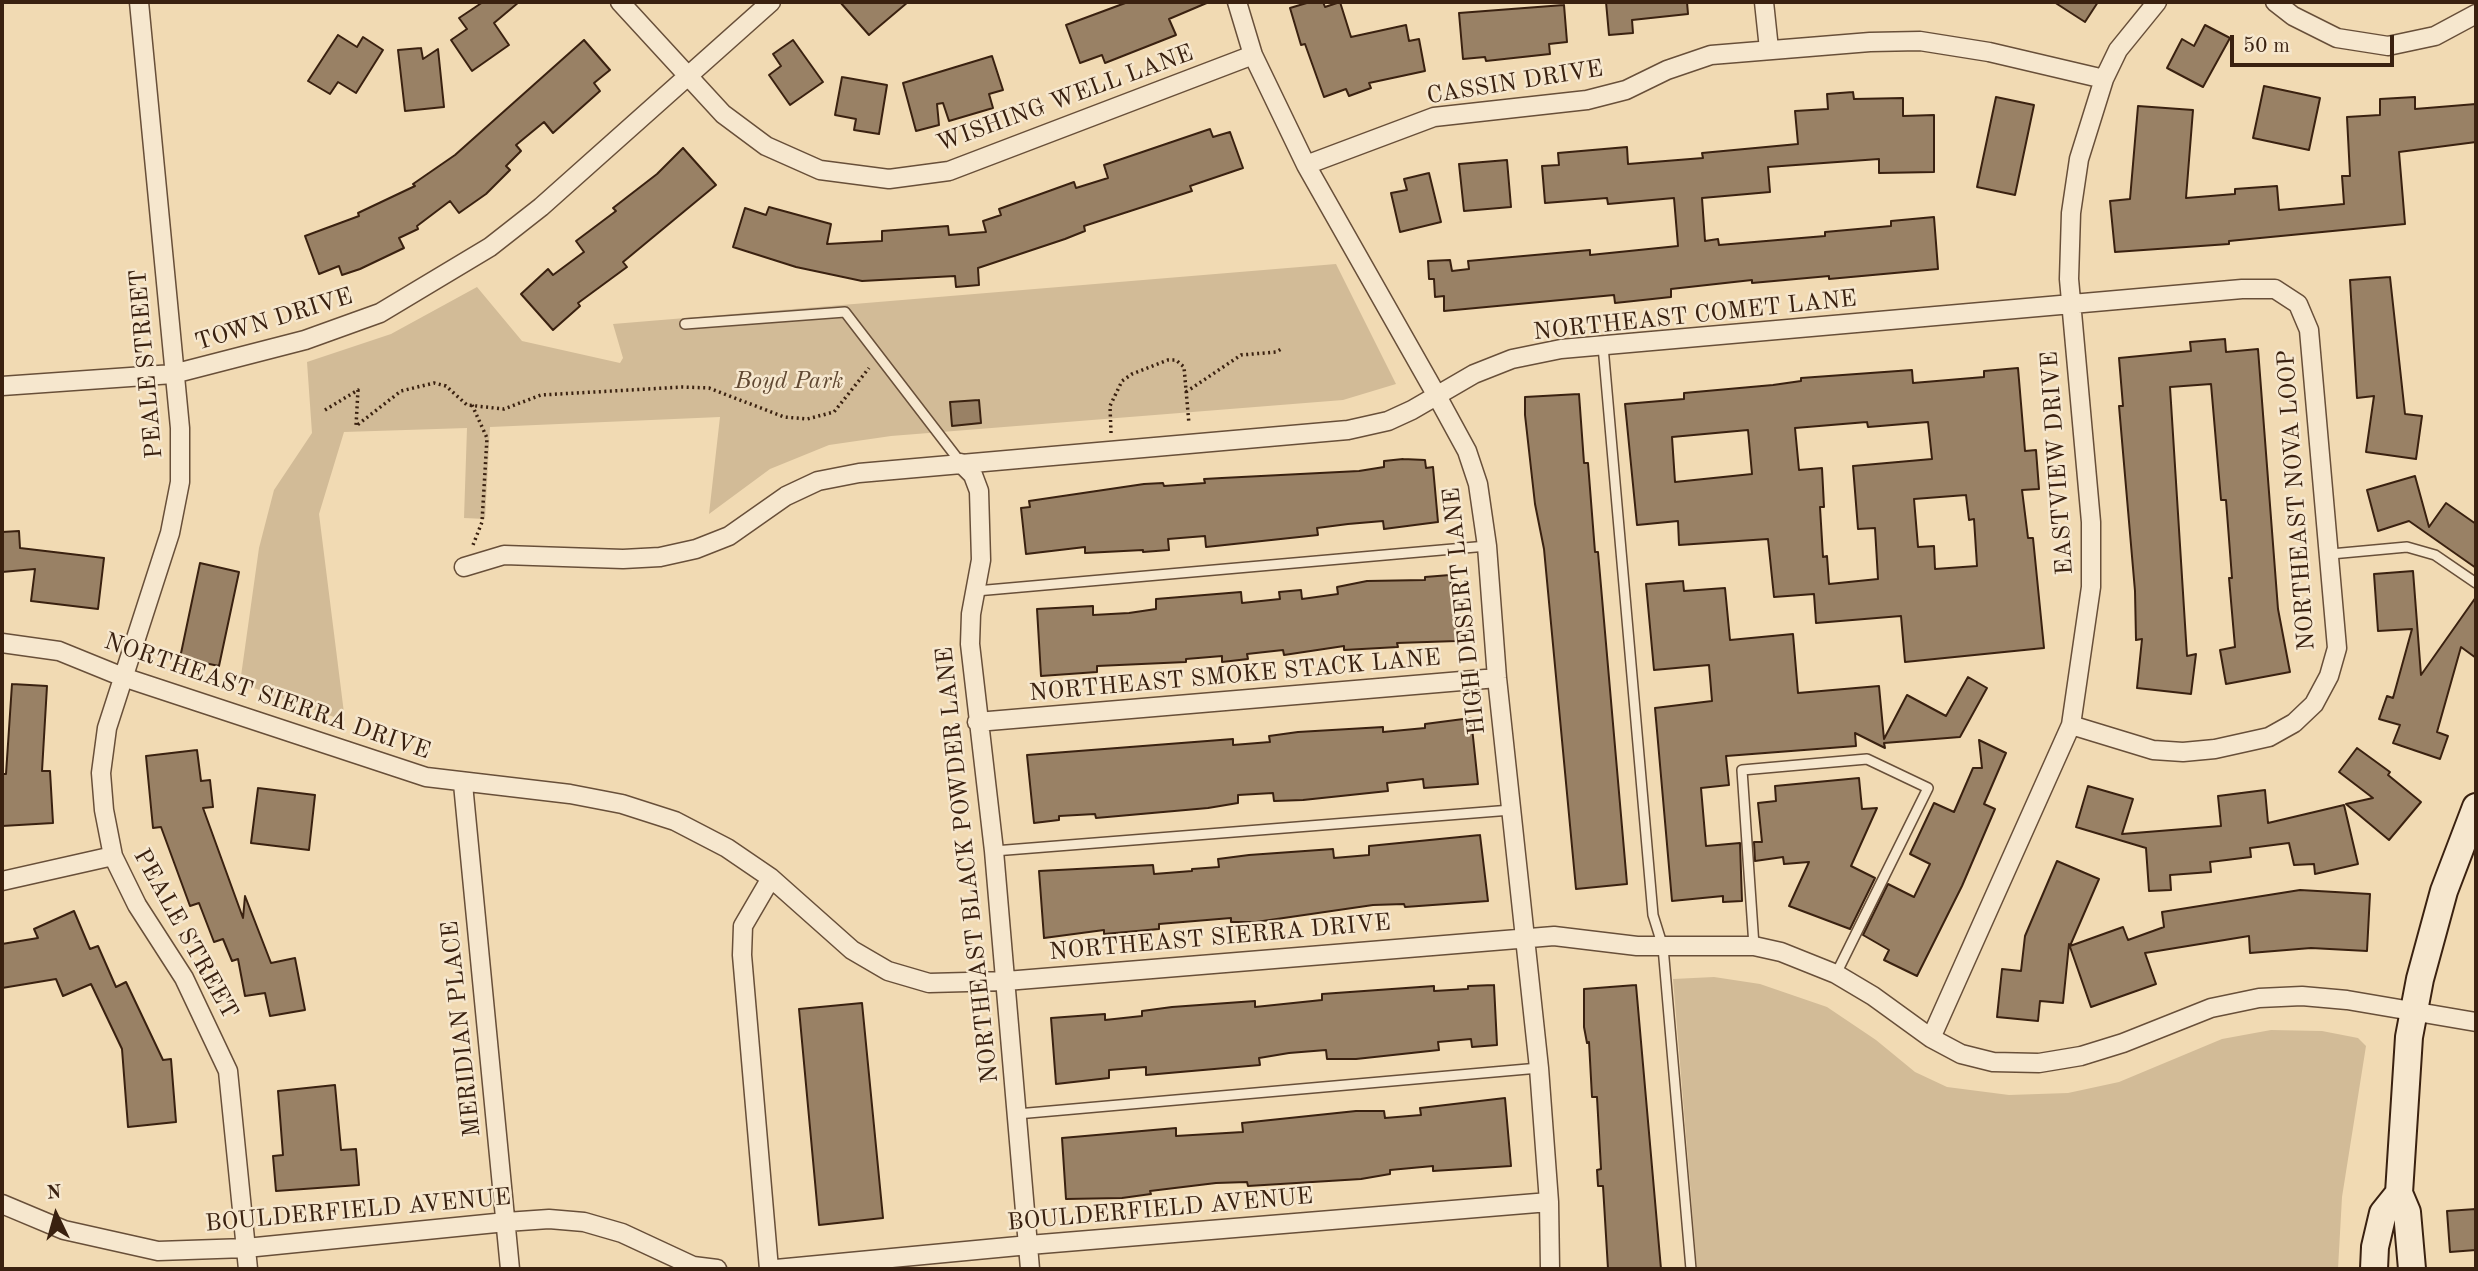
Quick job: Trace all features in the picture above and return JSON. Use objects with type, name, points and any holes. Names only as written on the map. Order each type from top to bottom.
[{"type":"main road","points":[[2412,1269],[2407,1212],[2399,1193],[2409,1037],[2444,891],[2476,807]]},
{"type":"main road","points":[[2374,1269],[2375,1247],[2383,1213],[2399,1193]]},
{"type":"street","name":"PEALE STREET","points":[[139,2],[180,428],[180,482],[170,533],[107,728],[101,773],[113,856],[137,905],[184,978],[228,1071],[248,1269]]},
{"type":"street","name":"WISHING WELL LANE","points":[[620,2],[723,114],[766,146],[820,170],[889,179],[949,172],[1253,55]]},
{"type":"street","name":"TOWN DRIVE","points":[[2,386],[173,374],[306,340],[380,313],[436,282],[490,247],[541,206],[771,2]]},
{"type":"street","name":"HIGH DESERT LANE","points":[[1237,2],[1253,55],[1306,166],[1467,451],[1478,484],[1487,546],[1497,678],[1527,937],[1549,1202],[1550,1269]]},
{"type":"street","points":[[1764,2],[1769,49]]},
{"type":"street","name":"EASTVIEW DRIVE","points":[[1931,1038],[2071,725],[2085,645],[2091,522],[2068,253],[2071,213],[2079,159],[2104,79],[2118,50],[2157,2]]},
{"type":"street","points":[[2275,2],[2294,16],[2336,38],[2388,46],[2435,36],[2476,14]]},
{"type":"street","name":"CASSIN DRIVE","points":[[1306,166],[1434,117],[1587,100],[1626,90],[1667,70],[1711,55],[1769,49],[1920,41],[1989,52],[2104,79]]},
{"type":"street","name":"NORTHEAST NOVA LOOP","points":[[2071,725],[2153,750],[2183,752],[2215,749],[2269,737],[2294,723],[2314,704],[2329,676],[2337,648],[2309,330],[2298,304],[2275,289],[2242,289],[2072,306]]},
{"type":"street","name":"NORTHEAST COMET LANE","points":[[464,567],[504,555],[660,557],[696,549],[729,536],[786,496],[818,481],[859,473],[1348,430],[1388,421],[1474,373],[1512,359],[1561,349],[2072,306]]},
{"type":"street","name":"NORTHEAST BLACK POWDER LANE","points":[[961,463],[973,475],[979,491],[981,560],[970,644],[976,722],[994,851],[1030,1269]]},
{"type":"street","name":"NORTHEAST SIERRA DRIVE","points":[[2,643],[59,651],[124,677],[387,767],[463,784],[570,794],[622,804],[676,821],[727,848],[771,878],[852,950],[888,971],[929,984],[1006,982],[1554,936],[1663,947],[1754,946],[1781,952],[1836,974],[1873,996],[1931,1038],[1961,1054],[1993,1062],[2039,1063],[2092,1053],[2211,1008],[2259,998],[2302,996],[2347,1000],[2476,1022]]},
{"type":"street","name":"NORTHEAST SMOKE STACK LANE","points":[[976,722],[1497,678]]},
{"type":"street","name":"MERIDIAN PLACE","points":[[463,784],[510,1269]]},
{"type":"street","points":[[2,881],[113,856]]},
{"type":"street","points":[[769,1269],[742,946],[743,926],[771,878]]},
{"type":"street","name":"BOULDERFIELD AVENUE","points":[[776,1269],[1549,1202]]},
{"type":"street","name":"BOULDERFIELD AVENUE","points":[[2,1204],[64,1230],[158,1251],[246,1248],[549,1219],[584,1222],[622,1233],[693,1266],[717,1269]]},
{"type":"lane","points":[[685,324],[845,312],[961,463]]},
{"type":"lane","points":[[1604,346],[1653,915],[1663,947],[1691,1269]]},
{"type":"lane","points":[[976,591],[1487,546]]},
{"type":"lane","points":[[2330,554],[2407,547],[2435,555],[2476,583]]},
{"type":"lane","points":[[1754,946],[1742,770],[1867,759],[1928,788],[1836,974]]},
{"type":"lane","points":[[994,851],[1511,810]]},
{"type":"lane","points":[[1017,1114],[1539,1068]]},
{"type":"path","points":[[1186,392],[1241,355],[1276,352],[1283,348]]},
{"type":"path","points":[[325,410],[358,390],[356,426],[401,391],[434,383],[446,386],[472,405],[504,409],[541,395],[683,387],[726,393],[784,417],[819,418],[834,412],[880,356]]},
{"type":"path","points":[[1112,450],[1110,407],[1122,381],[1152,365],[1176,360],[1184,367],[1191,443]]},
{"type":"path","points":[[464,567],[482,522],[487,438],[472,405]]},
{"type":"green space","name":"Boyd Park","points":[[1336,264],[1396,384],[1343,400],[891,436],[829,445],[770,469],[709,514],[720,417],[490,427],[485,519],[464,518],[467,428],[344,432],[319,514],[345,721],[240,683],[259,548],[274,490],[312,433],[307,362],[391,334],[477,287],[522,341],[620,363],[623,358],[613,324]]},
{"type":"green space","points":[[1714,977],[1760,984],[1827,1007],[1876,1040],[1915,1072],[1947,1087],[2009,1095],[2068,1093],[2119,1082],[2222,1039],[2271,1030],[2322,1031],[2358,1038],[2366,1046],[2342,1197],[2338,1269],[1697,1269],[1673,979]]},
{"type":"building","points":[[483,2],[519,2],[494,23],[509,45],[472,71],[451,40],[467,29],[459,18]]},
{"type":"building","points":[[840,2],[908,2],[869,35]]},
{"type":"building","points":[[1128,2],[1209,2],[1169,19],[1176,35],[1105,63],[1102,55],[1080,63],[1066,25]]},
{"type":"building","points":[[1310,2],[1323,2],[1325,7],[1340,2],[1351,37],[1406,25],[1409,41],[1419,39],[1425,71],[1369,83],[1371,88],[1349,96],[1346,89],[1324,97],[1305,44],[1301,45],[1290,8]]},
{"type":"building","points":[[1606,2],[1687,2],[1688,14],[1632,20],[1633,33],[1609,35]]},
{"type":"building","points":[[2054,2],[2098,2],[2085,22]]},
{"type":"building","points":[[1564,5],[1567,42],[1549,44],[1550,54],[1486,61],[1485,57],[1463,59],[1459,13]]},
{"type":"building","points":[[2205,25],[2230,38],[2203,87],[2167,68],[2182,39],[2194,46]]},
{"type":"building","points":[[338,35],[357,47],[363,37],[383,50],[356,93],[338,82],[330,94],[308,81]]},
{"type":"building","points":[[584,40],[610,70],[594,83],[600,91],[553,133],[544,122],[516,145],[521,151],[506,166],[510,170],[486,194],[459,213],[450,201],[417,226],[418,229],[399,238],[404,248],[342,275],[339,266],[319,274],[305,236],[359,216],[358,213],[415,186],[413,184],[455,155]]},
{"type":"building","points":[[793,40],[823,82],[790,105],[769,75],[781,66],[773,54]]},
{"type":"building","points":[[421,48],[423,59],[438,49],[444,107],[405,111],[398,50]]},
{"type":"building","points":[[992,56],[1003,90],[989,94],[993,108],[949,121],[943,103],[937,104],[939,125],[916,131],[903,83]]},
{"type":"building","points":[[842,77],[887,85],[879,134],[854,130],[856,119],[835,115]]},
{"type":"building","points":[[2264,86],[2320,98],[2309,150],[2253,138]]},
{"type":"building","points":[[1853,92],[1854,99],[1903,98],[1903,116],[1934,115],[1934,172],[1879,173],[1879,159],[1768,167],[1770,192],[1702,198],[1705,241],[1718,239],[1719,245],[1825,236],[1825,232],[1891,226],[1891,221],[1934,217],[1938,269],[1829,279],[1829,276],[1752,283],[1752,280],[1671,289],[1671,297],[1615,303],[1614,295],[1444,311],[1444,296],[1435,297],[1434,279],[1429,279],[1428,261],[1450,260],[1452,271],[1469,269],[1468,261],[1590,250],[1590,255],[1678,246],[1674,198],[1608,204],[1607,198],[1545,203],[1542,166],[1559,165],[1558,153],[1627,147],[1628,164],[1703,158],[1702,153],[1798,144],[1795,111],[1828,109],[1827,94]]},
{"type":"building","points":[[1996,97],[2034,105],[2015,195],[1977,187]]},
{"type":"building","points":[[2415,97],[2415,109],[2476,104],[2476,142],[2399,152],[2405,224],[2229,241],[2229,244],[2115,252],[2110,201],[2130,199],[2138,106],[2193,110],[2186,198],[2235,194],[2235,189],[2277,186],[2279,210],[2344,204],[2342,176],[2350,176],[2347,117],[2380,115],[2380,99]]},
{"type":"building","points":[[1210,129],[1213,137],[1230,132],[1243,168],[1190,186],[1192,191],[1084,226],[1085,231],[1065,239],[978,268],[979,285],[956,287],[955,276],[862,281],[796,267],[733,247],[745,208],[766,215],[769,207],[831,224],[827,244],[882,241],[882,231],[948,226],[949,235],[986,232],[983,221],[1001,215],[999,209],[1074,182],[1076,188],[1108,178],[1104,165]]},
{"type":"building","points":[[683,148],[716,185],[623,262],[627,267],[578,303],[580,306],[553,330],[521,294],[548,269],[553,275],[584,252],[576,241],[616,211],[613,208],[657,174]]},
{"type":"building","points":[[1507,160],[1511,207],[1464,211],[1459,164]]},
{"type":"building","points":[[1429,173],[1441,222],[1400,232],[1391,193],[1407,190],[1404,179]]},
{"type":"building","points":[[2390,277],[2405,414],[2422,416],[2416,459],[2366,452],[2374,396],[2357,398],[2350,280]]},
{"type":"building","points":[[2225,339],[2226,352],[2258,349],[2278,609],[2290,672],[2226,684],[2220,650],[2235,647],[2229,578],[2232,578],[2226,500],[2221,500],[2211,384],[2170,387],[2187,656],[2196,654],[2191,694],[2137,688],[2142,639],[2136,640],[2135,591],[2119,406],[2123,406],[2119,358],[2191,351],[2190,342]]},
{"type":"building","points":[[2018,368],[2025,451],[2036,450],[2039,489],[2022,490],[2028,538],[2033,538],[2044,648],[1905,662],[1901,616],[1816,623],[1814,594],[1774,597],[1768,539],[1679,545],[1678,521],[1637,525],[1625,404],[1684,399],[1684,393],[1773,385],[1801,381],[1801,378],[1912,370],[1913,383],[1984,377],[1984,371]],"holes":[[[1867,422],[1868,427],[1928,422],[1932,459],[1853,466],[1858,529],[1875,528],[1878,579],[1829,584],[1827,556],[1823,557],[1820,507],[1824,507],[1822,468],[1799,470],[1795,428]],[[1748,430],[1752,474],[1675,482],[1672,437]],[[1966,495],[1969,520],[1974,519],[1977,566],[1935,569],[1934,546],[1918,547],[1914,499]]]},
{"type":"building","points":[[1579,394],[1584,463],[1588,463],[1595,552],[1598,552],[1627,884],[1576,889],[1544,549],[1535,504],[1525,397]]},
{"type":"building","points":[[979,400],[981,423],[952,426],[950,402]]},
{"type":"building","points":[[1425,460],[1426,468],[1433,467],[1438,522],[1384,529],[1383,521],[1348,524],[1317,528],[1318,535],[1206,547],[1205,536],[1168,539],[1169,550],[1085,553],[1085,547],[1026,554],[1021,508],[1030,507],[1029,501],[1144,484],[1163,483],[1164,486],[1205,483],[1204,479],[1359,471],[1384,467],[1384,461]]},
{"type":"building","points":[[2415,476],[2429,527],[2446,503],[2476,524],[2476,568],[2409,521],[2378,531],[2367,490]]},
{"type":"building","points":[[19,531],[20,548],[104,558],[98,609],[31,601],[35,569],[2,572],[2,532]]},
{"type":"building","points":[[200,563],[239,572],[219,666],[180,658]]},
{"type":"building","points":[[2413,571],[2421,675],[2476,597],[2476,658],[2461,647],[2437,732],[2448,736],[2440,759],[2393,743],[2400,725],[2379,719],[2387,696],[2393,698],[2412,629],[2378,631],[2374,574]]},
{"type":"building","points":[[1450,575],[1457,641],[1397,643],[1398,647],[1344,650],[1344,646],[1284,655],[1283,650],[1247,654],[1248,659],[1222,662],[1222,656],[1186,659],[1186,662],[1097,666],[1097,672],[1041,676],[1037,609],[1093,606],[1093,615],[1129,613],[1156,609],[1156,599],[1241,592],[1242,603],[1280,599],[1279,592],[1301,590],[1302,599],[1338,594],[1337,587],[1367,581],[1425,580],[1425,577]]},
{"type":"building","points":[[1683,581],[1684,591],[1725,588],[1730,640],[1793,634],[1798,693],[1879,686],[1884,739],[1907,695],[1946,716],[1968,677],[1987,688],[1960,737],[1884,743],[1885,748],[1855,733],[1856,746],[1726,756],[1729,785],[1701,788],[1706,846],[1740,843],[1742,901],[1723,902],[1723,896],[1672,901],[1655,708],[1712,701],[1709,665],[1654,670],[1646,584]]},
{"type":"building","points":[[12,684],[47,686],[42,771],[50,771],[53,823],[2,826],[2,774],[6,774]]},
{"type":"building","points":[[1471,718],[1478,784],[1424,788],[1423,779],[1387,783],[1388,791],[1303,800],[1274,801],[1273,793],[1238,795],[1238,803],[1208,808],[1096,818],[1095,814],[1059,816],[1059,820],[1034,823],[1027,755],[1233,739],[1233,745],[1270,742],[1269,736],[1298,732],[1383,727],[1383,732],[1425,728],[1425,724]]},
{"type":"building","points":[[1979,740],[2006,753],[1984,804],[1995,809],[1962,886],[1917,976],[1884,960],[1889,950],[1863,935],[1888,884],[1914,897],[1930,864],[1910,854],[1934,803],[1954,812],[1973,768],[1982,768]]},
{"type":"building","points":[[2357,748],[2390,772],[2388,775],[2421,802],[2389,840],[2346,804],[2373,798],[2339,772]]},
{"type":"building","points":[[197,750],[201,781],[210,780],[213,807],[203,808],[243,918],[245,896],[271,963],[295,958],[305,1010],[270,1016],[265,993],[245,996],[238,959],[232,961],[223,939],[214,942],[199,903],[190,906],[161,827],[153,828],[146,756]]},
{"type":"building","points":[[1859,778],[1862,809],[1877,808],[1851,866],[1875,878],[1850,929],[1789,906],[1809,862],[1784,864],[1783,857],[1755,861],[1754,842],[1762,842],[1758,803],[1776,801],[1775,786]]},
{"type":"building","points":[[2088,786],[2133,799],[2122,834],[2221,826],[2218,796],[2265,790],[2268,823],[2344,805],[2358,864],[2315,874],[2314,864],[2294,865],[2289,843],[2250,848],[2251,857],[2210,862],[2211,872],[2170,875],[2171,890],[2149,891],[2146,848],[2076,827]]},
{"type":"building","points":[[258,788],[315,795],[309,850],[251,843]]},
{"type":"building","points":[[1480,835],[1488,901],[1405,907],[1404,904],[1373,905],[1256,922],[1231,922],[1231,918],[1159,924],[1159,929],[1104,934],[1104,930],[1044,938],[1039,871],[1153,865],[1154,874],[1192,871],[1219,867],[1218,859],[1249,855],[1333,849],[1334,858],[1369,855],[1369,846]]},
{"type":"building","points":[[2057,861],[2099,879],[2070,946],[2123,927],[2128,940],[2164,927],[2162,912],[2300,890],[2370,894],[2367,951],[2311,948],[2250,953],[2249,936],[2145,953],[2156,984],[2091,1007],[2069,944],[2063,1003],[2040,1001],[2038,1021],[1997,1017],[2002,969],[2021,971],[2025,936]]},
{"type":"building","points":[[74,911],[90,949],[98,946],[116,987],[126,982],[163,1060],[171,1059],[176,1122],[128,1127],[122,1049],[91,984],[63,996],[56,979],[2,988],[2,944],[38,938],[34,929]]},
{"type":"building","points":[[1494,985],[1497,1045],[1472,1047],[1471,1039],[1438,1042],[1439,1050],[1356,1059],[1327,1059],[1326,1050],[1289,1053],[1259,1058],[1260,1065],[1146,1075],[1146,1067],[1109,1070],[1109,1078],[1056,1084],[1051,1018],[1105,1014],[1105,1020],[1142,1016],[1142,1011],[1172,1007],[1255,1001],[1255,1007],[1322,1000],[1322,994],[1434,986],[1434,991]]},
{"type":"building","points":[[1636,985],[1661,1269],[1608,1269],[1603,1186],[1598,1186],[1597,1170],[1601,1169],[1597,1097],[1592,1097],[1589,1042],[1587,1043],[1584,1027],[1584,989]]},
{"type":"building","points":[[862,1003],[883,1218],[819,1225],[799,1009]]},
{"type":"building","points":[[335,1085],[341,1150],[356,1149],[359,1185],[276,1191],[273,1156],[283,1155],[278,1091]]},
{"type":"building","points":[[1505,1098],[1511,1166],[1433,1171],[1433,1166],[1390,1170],[1390,1174],[1361,1179],[1248,1186],[1247,1182],[1216,1183],[1150,1191],[1151,1194],[1122,1198],[1066,1199],[1062,1138],[1176,1128],[1176,1136],[1243,1132],[1242,1123],[1356,1111],[1384,1111],[1385,1118],[1421,1115],[1420,1108]]},
{"type":"building","points":[[2476,1209],[2476,1250],[2450,1252],[2447,1211]]}]
